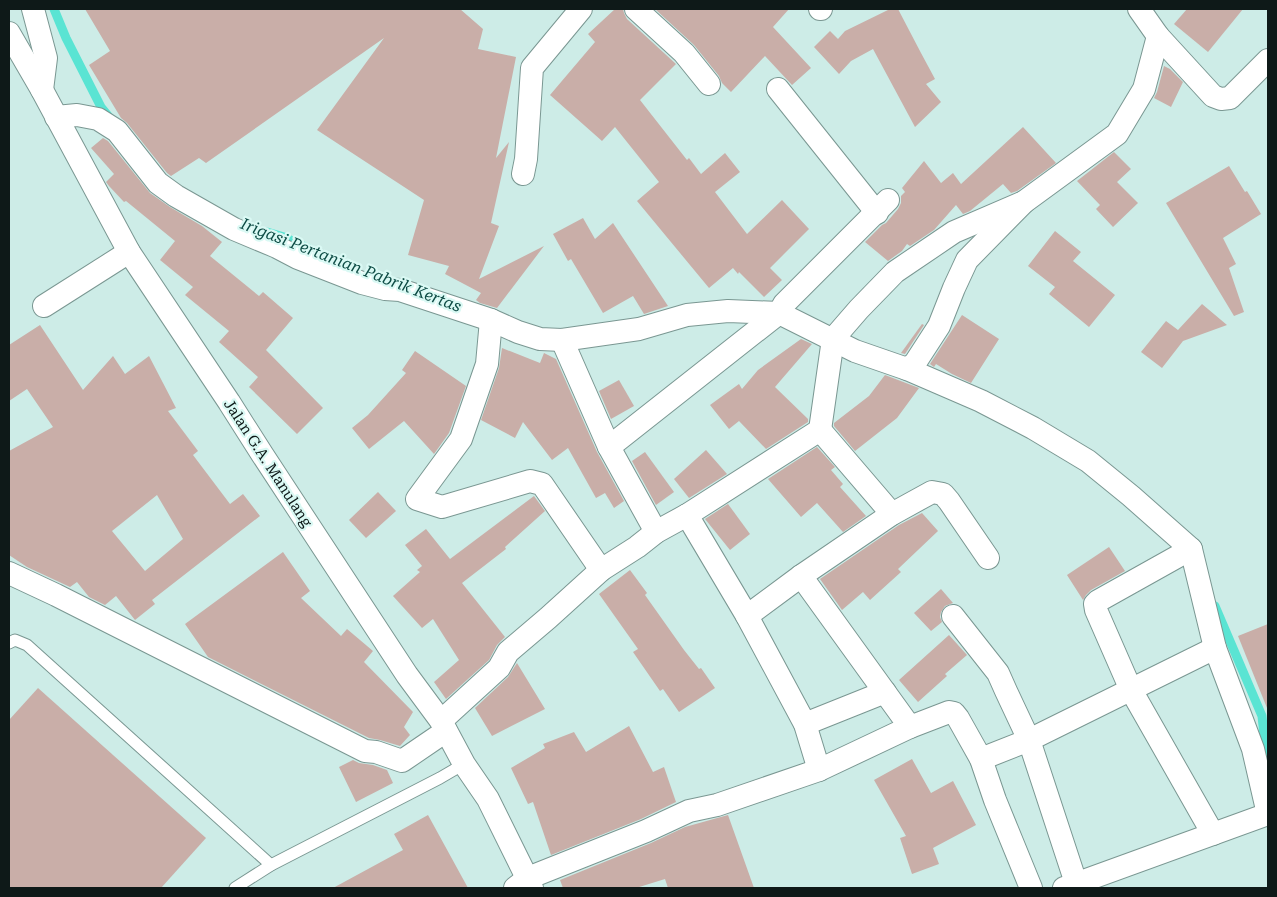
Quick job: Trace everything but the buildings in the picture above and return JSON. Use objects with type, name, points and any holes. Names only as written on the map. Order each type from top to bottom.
[{"type":"street","points":[[33,9],[46,58],[42,90]]},
{"type":"street","points":[[523,174],[526,159],[532,68],[581,9]]},
{"type":"street","points":[[636,9],[684,54],[708,84]]},
{"type":"street","points":[[1139,9],[1158,36],[1214,96],[1221,99],[1230,98],[1268,60]]},
{"type":"street","name":"Jalan G.A. Manulang","points":[[9,34],[42,90],[129,252],[407,675],[443,726],[464,764],[488,799],[525,885]]},
{"type":"street","points":[[911,367],[939,326],[967,260],[1024,202],[1117,134],[1144,90],[1158,36]]},
{"type":"street","points":[[609,447],[781,308],[882,206],[778,89]]},
{"type":"street","points":[[56,117],[77,115],[98,119],[117,131],[158,183],[176,196],[234,229],[277,246],[298,258],[362,283],[385,289],[400,290],[491,320],[540,339],[562,340],[639,329],[687,315],[781,308],[855,351],[911,367],[981,400],[1033,428],[1088,462],[1131,496],[1191,549],[1215,648],[1253,749],[1268,814],[1070,885],[1029,740],[998,673],[953,616]]},
{"type":"street","points":[[892,514],[820,430],[833,339],[853,315],[895,272],[954,232],[1024,202]]},
{"type":"street","points":[[44,306],[129,252]]},
{"type":"street","points":[[491,320],[488,364],[461,439],[417,499],[442,507],[530,481],[542,484],[601,570]]},
{"type":"street","points":[[562,340],[609,447],[656,532]]},
{"type":"street","points":[[9,573],[65,599],[365,751],[376,752],[402,761],[443,726],[499,668],[508,652],[601,570],[637,547],[656,532],[687,515],[820,430]]},
{"type":"street","points":[[747,616],[801,576],[892,514],[932,492],[943,494],[949,501],[988,558]]},
{"type":"street","points":[[687,515],[747,616],[805,724],[819,770]]},
{"type":"street","points":[[1191,549],[1098,601],[1096,610],[1130,690],[1213,834]]},
{"type":"street","points":[[801,576],[910,727]]},
{"type":"street","points":[[981,759],[1029,740],[1215,648]]},
{"type":"street","points":[[805,724],[885,692]]},
{"type":"street","points":[[525,885],[689,811],[717,805],[819,770],[910,727],[949,712],[954,713],[958,718],[981,759],[1031,888]]},
{"type":"lane","points":[[9,642],[15,640],[27,645],[271,865]]},
{"type":"lane","points":[[235,888],[271,865],[464,764]]},
{"type":"waterway","name":"Irigasi Pertanian Pabrik Kertas","points":[[54,9],[66,38],[101,107],[110,118]]},
{"type":"waterway","name":"Irigasi Pertanian Pabrik Kertas","points":[[267,232],[284,237],[335,261]]},
{"type":"waterway","name":"Irigasi Pertanian Pabrik Kertas","points":[[1215,606],[1262,716],[1267,764]]}]
